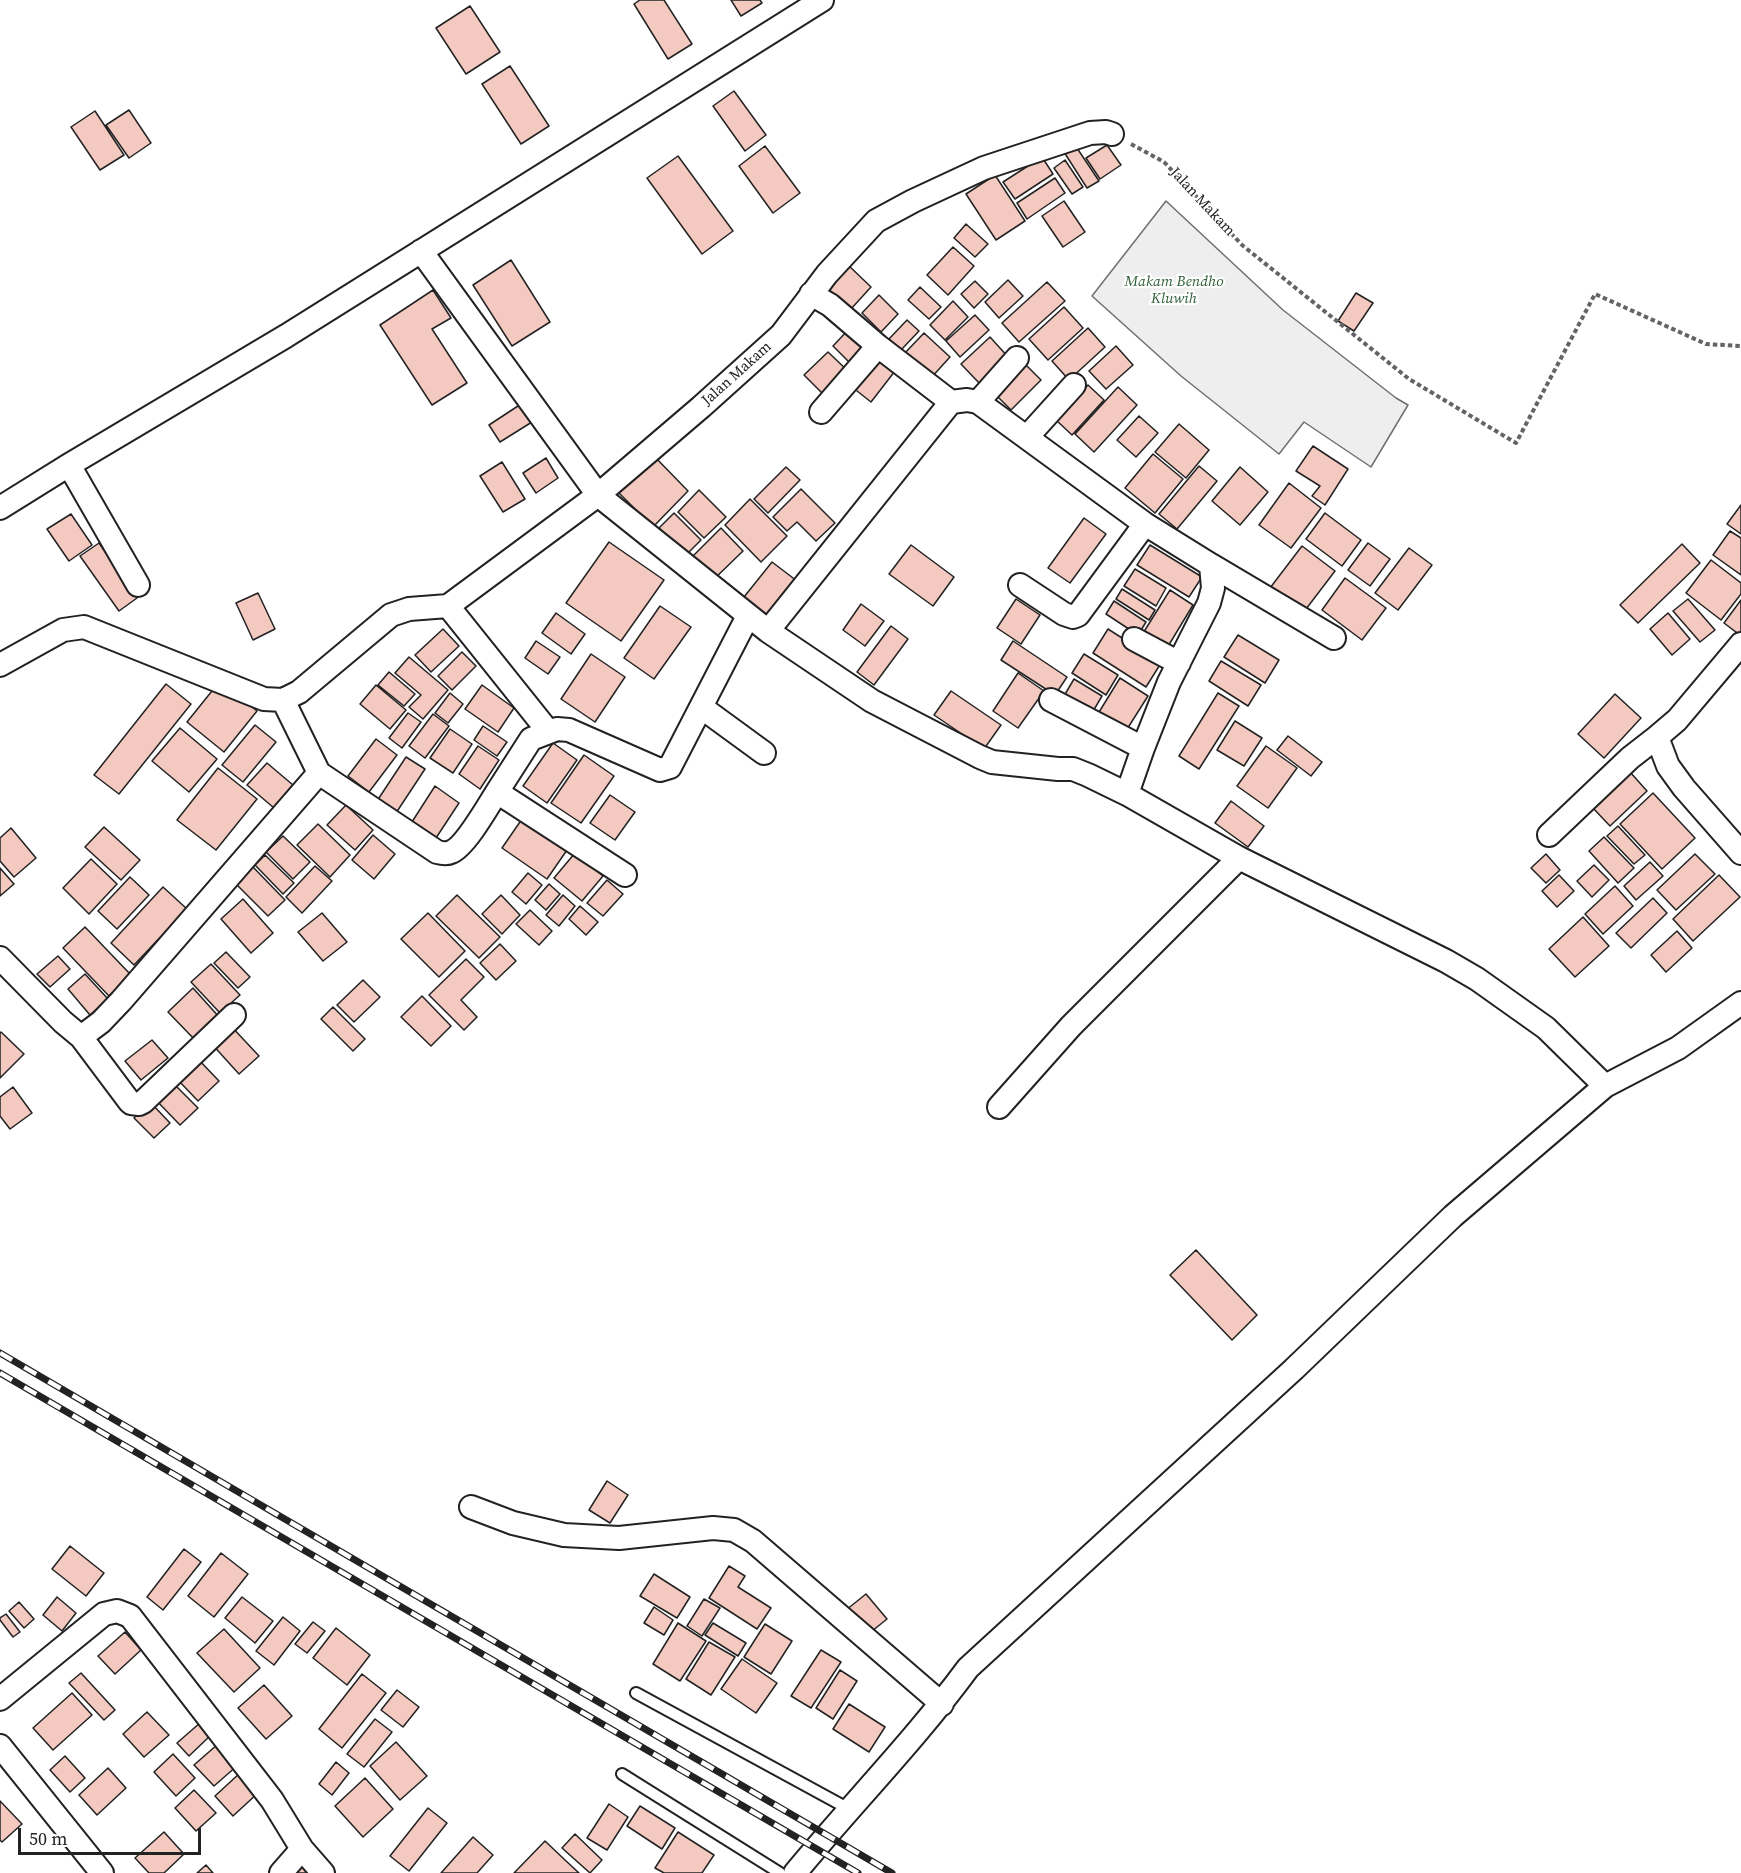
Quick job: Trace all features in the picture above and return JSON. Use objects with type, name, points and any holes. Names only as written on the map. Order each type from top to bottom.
[{"type":"street","points":[[0,508],[286,336],[822,0]]},
{"type":"street","name":"Jalan Makam","points":[[448,606],[598,495],[701,407],[781,334],[827,274],[876,221],[984,168],[1090,133],[1112,134]]},
{"type":"street","points":[[421,251],[598,495],[768,631],[872,701],[980,757],[992,762],[1073,769],[1127,794],[1239,858],[1446,961],[1477,979],[1546,1028],[1605,1086]]},
{"type":"street","points":[[811,294],[830,305],[878,346],[951,402]]},
{"type":"street","points":[[821,412],[878,346]]},
{"type":"street","points":[[978,402],[1017,357]]},
{"type":"street","points":[[1027,437],[1074,385]]},
{"type":"street","points":[[768,631],[951,402],[967,400],[978,402],[1145,524],[1334,638]]},
{"type":"street","points":[[69,465],[138,585]]},
{"type":"street","points":[[1020,585],[1064,614],[1073,617],[1078,615],[1145,524]]},
{"type":"street","points":[[1127,794],[1169,682],[1209,603],[1213,588],[1211,565]]},
{"type":"street","points":[[0,665],[63,630],[84,627],[264,699],[283,700],[299,692],[391,615],[409,609],[448,606],[548,731]]},
{"type":"street","points":[[283,700],[319,773],[437,852],[452,852],[464,842],[531,739],[548,731],[569,730],[660,770],[670,767],[748,616]]},
{"type":"street","points":[[1134,639],[1179,663]]},
{"type":"street","points":[[1549,835],[1630,758],[1677,720],[1741,644]]},
{"type":"street","points":[[1051,700],[1143,748]]},
{"type":"street","points":[[701,708],[764,753]]},
{"type":"street","points":[[1657,737],[1668,766],[1741,854]]},
{"type":"street","points":[[81,1037],[101,1022],[121,1001],[319,773]]},
{"type":"street","points":[[497,792],[625,875]]},
{"type":"street","points":[[999,1107],[1071,1026],[1239,858]]},
{"type":"street","points":[[0,958],[63,1022],[81,1037],[131,1103],[143,1102],[234,1016]]},
{"type":"street","points":[[795,1873],[942,1704],[968,1668],[1294,1369],[1453,1216],[1605,1086],[1678,1048],[1741,1003]]},
{"type":"street","points":[[471,1507],[513,1522],[564,1535],[619,1538],[713,1528],[734,1530],[753,1541],[942,1704]]},
{"type":"street","points":[[0,1699],[104,1614],[117,1611],[130,1616],[272,1800],[302,1849],[323,1873]]},
{"type":"street","points":[[0,1746],[102,1873]]},
{"type":"street","points":[[281,1873],[302,1849]]},
{"type":"lane","points":[[636,1693],[849,1809]]},
{"type":"lane","points":[[622,1774],[780,1873]]},
{"type":"path","name":"Jalan Makam","points":[[1112,134],[1164,162],[1242,245],[1409,379],[1516,443],[1595,294],[1706,344],[1741,346]]},
{"type":"green space","name":"Makam Bendho Kluwih","points":[[1166,201],[1283,310],[1408,405],[1371,467],[1304,422],[1279,454],[1181,376],[1092,296]]},
{"type":"building","points":[[640,0],[664,0],[692,44],[668,59],[634,4]]},
{"type":"building","points":[[731,0],[760,0],[762,3],[741,16]]},
{"type":"building","points":[[470,6],[500,52],[466,74],[436,28]]},
{"type":"building","points":[[510,66],[549,126],[521,144],[482,84]]},
{"type":"building","points":[[734,91],[766,135],[745,151],[713,106]]},
{"type":"building","points":[[129,110],[151,143],[129,158],[106,125]]},
{"type":"building","points":[[95,111],[124,155],[100,170],[71,127]]},
{"type":"building","points":[[1075,145],[1099,181],[1087,188],[1064,152]]},
{"type":"building","points":[[1107,145],[1121,165],[1100,179],[1086,158]]},
{"type":"building","points":[[765,146],[800,193],[773,213],[739,166]]},
{"type":"building","points":[[678,156],[733,231],[702,254],[647,178]]},
{"type":"building","points":[[1042,157],[1053,174],[1015,199],[1003,182]]},
{"type":"building","points":[[1065,160],[1083,187],[1072,194],[1054,168]]},
{"type":"building","points":[[995,175],[1025,221],[996,240],[966,194]]},
{"type":"building","points":[[1055,178],[1065,193],[1027,219],[1017,203]]},
{"type":"building","points":[[1064,201],[1085,232],[1063,247],[1042,216]]},
{"type":"building","points":[[966,224],[988,244],[975,257],[954,238]]},
{"type":"building","points":[[953,247],[974,266],[948,295],[927,275]]},
{"type":"building","points":[[511,260],[550,322],[512,346],[473,285]]},
{"type":"building","points":[[847,264],[871,287],[851,309],[826,287]]},
{"type":"building","points":[[1008,280],[1023,296],[999,318],[985,302]]},
{"type":"building","points":[[975,281],[988,294],[974,308],[961,294]]},
{"type":"building","points":[[1047,282],[1065,301],[1019,342],[1002,323]]},
{"type":"building","points":[[920,287],[941,307],[929,319],[908,300]]},
{"type":"building","points":[[433,290],[451,318],[432,329],[467,383],[432,405],[380,325]]},
{"type":"building","points":[[1356,293],[1373,303],[1354,331],[1338,321]]},
{"type":"building","points":[[879,295],[898,314],[881,332],[862,313]]},
{"type":"building","points":[[953,301],[968,317],[945,340],[930,325]]},
{"type":"building","points":[[1064,307],[1083,328],[1048,360],[1029,339]]},
{"type":"building","points":[[975,315],[989,330],[960,357],[946,341]]},
{"type":"building","points":[[907,320],[919,331],[901,350],[889,339]]},
{"type":"building","points":[[1088,328],[1105,347],[1069,380],[1052,361]]},
{"type":"building","points":[[849,329],[868,346],[851,364],[833,346]]},
{"type":"building","points":[[924,333],[950,357],[930,379],[903,355]]},
{"type":"building","points":[[990,337],[1009,358],[981,385],[961,364]]},
{"type":"building","points":[[1116,346],[1133,365],[1106,389],[1089,371]]},
{"type":"building","points":[[828,352],[849,372],[825,396],[804,375]]},
{"type":"building","points":[[876,356],[895,371],[871,402],[852,387]]},
{"type":"building","points":[[1024,363],[1041,380],[1011,410],[994,393]]},
{"type":"building","points":[[1088,385],[1104,400],[1072,435],[1056,420]]},
{"type":"building","points":[[1118,387],[1137,405],[1094,452],[1075,434]]},
{"type":"building","points":[[521,404],[532,422],[500,442],[489,425]]},
{"type":"building","points":[[1139,416],[1158,433],[1136,457],[1117,440]]},
{"type":"building","points":[[1179,424],[1209,450],[1186,478],[1155,452]]},
{"type":"building","points":[[1313,446],[1348,469],[1325,505],[1312,496],[1320,486],[1296,471]]},
{"type":"building","points":[[1153,454],[1183,479],[1155,513],[1125,488]]},
{"type":"building","points":[[654,456],[688,491],[653,527],[618,492]]},
{"type":"building","points":[[546,458],[558,478],[536,493],[523,473]]},
{"type":"building","points":[[502,462],[525,499],[503,512],[480,476]]},
{"type":"building","points":[[1199,466],[1217,481],[1177,529],[1159,514]]},
{"type":"building","points":[[786,467],[800,480],[768,513],[754,499]]},
{"type":"building","points":[[1240,467],[1268,492],[1240,525],[1212,501]]},
{"type":"building","points":[[1289,483],[1321,508],[1291,548],[1259,525]]},
{"type":"building","points":[[801,489],[835,523],[816,541],[797,522],[787,531],[773,517]]},
{"type":"building","points":[[699,490],[726,517],[704,538],[678,512]]},
{"type":"building","points":[[750,499],[787,536],[761,562],[725,525]]},
{"type":"building","points":[[1741,505],[1741,534],[1727,524]]},
{"type":"building","points":[[674,513],[701,540],[686,555],[659,528]]},
{"type":"building","points":[[1325,513],[1361,540],[1342,566],[1306,539]]},
{"type":"building","points":[[71,514],[92,545],[69,561],[47,529]]},
{"type":"building","points":[[1084,518],[1106,534],[1070,583],[1048,568]]},
{"type":"building","points":[[721,528],[743,551],[711,582],[689,560]]},
{"type":"building","points":[[1730,531],[1741,538],[1741,575],[1713,555]]},
{"type":"building","points":[[609,542],[664,580],[621,641],[566,603]]},
{"type":"building","points":[[99,543],[137,598],[119,611],[80,556]]},
{"type":"building","points":[[1368,543],[1390,559],[1370,586],[1348,570]]},
{"type":"building","points":[[1682,544],[1700,563],[1638,623],[1620,605]]},
{"type":"building","points":[[911,545],[954,577],[933,606],[889,574]]},
{"type":"building","points":[[1150,545],[1202,577],[1189,597],[1137,565]]},
{"type":"building","points":[[1302,546],[1335,571],[1303,613],[1270,588]]},
{"type":"building","points":[[1409,548],[1432,565],[1398,610],[1375,593]]},
{"type":"building","points":[[1711,560],[1741,583],[1741,594],[1721,620],[1686,593]]},
{"type":"building","points":[[772,562],[797,581],[764,623],[740,602]]},
{"type":"building","points":[[1135,569],[1166,588],[1156,606],[1124,586]]},
{"type":"building","points":[[1345,578],[1386,608],[1362,640],[1322,610]]},
{"type":"building","points":[[1122,589],[1155,610],[1149,620],[1116,599]]},
{"type":"building","points":[[1170,590],[1193,605],[1164,653],[1140,638]]},
{"type":"building","points":[[258,593],[275,629],[253,640],[236,603]]},
{"type":"building","points":[[1016,599],[1040,615],[1021,644],[997,628]]},
{"type":"building","points":[[1688,599],[1715,630],[1700,642],[1673,611]]},
{"type":"building","points":[[1741,600],[1741,636],[1724,623]]},
{"type":"building","points":[[1114,601],[1146,622],[1138,635],[1106,614]]},
{"type":"building","points":[[861,604],[884,621],[865,646],[843,630]]},
{"type":"building","points":[[660,606],[691,627],[654,679],[624,658]]},
{"type":"building","points":[[556,613],[585,634],[571,654],[542,633]]},
{"type":"building","points":[[1668,613],[1690,639],[1672,655],[1650,629]]},
{"type":"building","points":[[891,626],[908,639],[874,685],[857,672]]},
{"type":"building","points":[[443,629],[459,646],[431,672],[415,655]]},
{"type":"building","points":[[1108,629],[1161,663],[1146,687],[1093,653]]},
{"type":"building","points":[[1238,635],[1279,660],[1265,683],[1224,657]]},
{"type":"building","points":[[536,641],[560,657],[548,674],[525,658]]},
{"type":"building","points":[[1013,641],[1067,677],[1055,695],[1001,660]]},
{"type":"building","points":[[462,652],[476,666],[452,690],[438,676]]},
{"type":"building","points":[[591,654],[625,677],[595,722],[561,699]]},
{"type":"building","points":[[1084,654],[1118,675],[1106,695],[1072,673]]},
{"type":"building","points":[[409,657],[448,690],[423,719],[409,707],[421,695],[395,673]]},
{"type":"building","points":[[1221,661],[1261,685],[1248,706],[1209,681]]},
{"type":"building","points":[[389,672],[415,694],[404,706],[378,685]]},
{"type":"building","points":[[1018,673],[1044,691],[1018,728],[993,711]]},
{"type":"building","points":[[1120,678],[1148,696],[1124,734],[1096,717]]},
{"type":"building","points":[[1074,679],[1102,696],[1092,713],[1064,696]]},
{"type":"building","points":[[220,681],[257,711],[224,752],[187,722]]},
{"type":"building","points":[[166,684],[191,704],[119,794],[94,775]]},
{"type":"building","points":[[376,685],[406,710],[390,729],[360,704]]},
{"type":"building","points":[[482,685],[514,708],[498,732],[465,709]]},
{"type":"building","points":[[951,691],[1001,725],[984,749],[934,715]]},
{"type":"building","points":[[450,693],[463,704],[448,723],[435,713]]},
{"type":"building","points":[[1218,693],[1239,706],[1199,769],[1179,756]]},
{"type":"building","points":[[1615,694],[1641,718],[1604,758],[1578,734]]},
{"type":"building","points":[[408,713],[421,722],[402,748],[389,738]]},
{"type":"building","points":[[433,714],[449,726],[425,758],[409,746]]},
{"type":"building","points":[[1235,721],[1262,738],[1244,766],[1217,750]]},
{"type":"building","points":[[255,725],[276,742],[243,782],[222,765]]},
{"type":"building","points":[[483,726],[507,742],[497,756],[474,740]]},
{"type":"building","points":[[180,728],[217,759],[189,792],[152,761]]},
{"type":"building","points":[[450,729],[472,744],[453,773],[430,758]]},
{"type":"building","points":[[1288,736],[1322,762],[1311,776],[1277,750]]},
{"type":"building","points":[[376,739],[397,755],[369,792],[348,776]]},
{"type":"building","points":[[553,743],[577,760],[547,803],[523,786]]},
{"type":"building","points":[[478,746],[499,760],[480,789],[459,774]]},
{"type":"building","points":[[1266,746],[1297,768],[1268,808],[1237,786]]},
{"type":"building","points":[[584,755],[614,776],[581,823],[551,803]]},
{"type":"building","points":[[406,757],[425,769],[396,813],[377,801]]},
{"type":"building","points":[[267,763],[293,785],[274,808],[247,785]]},
{"type":"building","points":[[218,768],[257,799],[216,850],[177,820]]},
{"type":"building","points":[[1630,772],[1647,791],[1610,826],[1592,807]]},
{"type":"building","points":[[435,786],[459,803],[434,841],[410,825]]},
{"type":"building","points":[[1653,793],[1695,838],[1662,869],[1620,824]]},
{"type":"building","points":[[610,795],[635,812],[615,840],[590,823]]},
{"type":"building","points":[[1231,801],[1264,826],[1248,847],[1215,823]]},
{"type":"building","points":[[346,805],[373,830],[355,850],[327,825]]},
{"type":"building","points":[[522,819],[567,850],[547,879],[502,848]]},
{"type":"building","points":[[318,824],[350,855],[330,877],[297,845]]},
{"type":"building","points":[[1618,826],[1645,855],[1634,864],[1607,836]]},
{"type":"building","points":[[104,827],[140,860],[121,880],[85,847]]},
{"type":"building","points":[[11,828],[36,858],[14,877],[0,861],[0,838]]},
{"type":"building","points":[[373,835],[395,854],[374,879],[352,860]]},
{"type":"building","points":[[283,836],[310,862],[293,879],[266,852]]},
{"type":"building","points":[[1604,837],[1634,868],[1618,883],[1589,851]]},
{"type":"building","points":[[575,853],[603,876],[582,901],[554,878]]},
{"type":"building","points":[[1546,854],[1560,870],[1546,883],[1531,868]]},
{"type":"building","points":[[1695,854],[1715,874],[1676,910],[1657,890]]},
{"type":"building","points":[[265,855],[294,883],[283,894],[255,865]]},
{"type":"building","points":[[91,859],[117,884],[89,914],[63,888]]},
{"type":"building","points":[[1650,862],[1663,876],[1636,900],[1624,886]]},
{"type":"building","points":[[1594,865],[1609,880],[1592,897],[1577,881]]},
{"type":"building","points":[[315,866],[332,881],[302,913],[286,897]]},
{"type":"building","points":[[253,867],[285,900],[268,916],[236,884]]},
{"type":"building","points":[[0,868],[14,884],[0,896]]},
{"type":"building","points":[[528,873],[542,885],[526,904],[512,892]]},
{"type":"building","points":[[1559,875],[1574,891],[1557,907],[1542,891]]},
{"type":"building","points":[[1719,875],[1740,897],[1693,941],[1673,919]]},
{"type":"building","points":[[130,877],[149,895],[117,929],[98,911]]},
{"type":"building","points":[[607,880],[623,894],[603,916],[587,903]]},
{"type":"building","points":[[549,884],[560,894],[546,910],[535,900]]},
{"type":"building","points":[[1615,886],[1633,906],[1603,934],[1585,914]]},
{"type":"building","points":[[163,887],[187,909],[134,965],[111,943]]},
{"type":"building","points":[[457,895],[500,937],[479,958],[436,916]]},
{"type":"building","points":[[501,895],[520,915],[502,934],[482,914]]},
{"type":"building","points":[[563,895],[575,906],[559,926],[546,915]]},
{"type":"building","points":[[1653,898],[1667,913],[1631,948],[1616,933]]},
{"type":"building","points":[[243,899],[273,933],[251,953],[221,919]]},
{"type":"building","points":[[580,906],[598,922],[586,935],[569,919]]},
{"type":"building","points":[[530,910],[552,931],[539,945],[516,924]]},
{"type":"building","points":[[322,913],[347,942],[323,961],[298,932]]},
{"type":"building","points":[[428,913],[465,951],[439,977],[401,939]]},
{"type":"building","points":[[1583,917],[1609,946],[1575,977],[1549,949]]},
{"type":"building","points":[[85,927],[131,975],[109,996],[63,948]]},
{"type":"building","points":[[1677,931],[1692,948],[1666,972],[1651,955]]},
{"type":"building","points":[[500,944],[516,961],[496,980],[480,963]]},
{"type":"building","points":[[226,952],[250,977],[238,988],[214,963]]},
{"type":"building","points":[[58,956],[70,969],[50,987],[37,974]]},
{"type":"building","points":[[466,959],[484,977],[461,1000],[477,1017],[464,1030],[429,995]]},
{"type":"building","points":[[211,964],[240,995],[220,1013],[191,982]]},
{"type":"building","points":[[85,974],[108,999],[90,1015],[68,989]]},
{"type":"building","points":[[363,980],[380,997],[354,1022],[337,1005]]},
{"type":"building","points":[[193,988],[220,1018],[196,1041],[168,1012]]},
{"type":"building","points":[[422,996],[451,1026],[431,1046],[401,1017]]},
{"type":"building","points":[[333,1007],[365,1039],[353,1051],[321,1019]]},
{"type":"building","points":[[230,1025],[259,1056],[239,1074],[210,1042]]},
{"type":"building","points":[[0,1033],[24,1054],[0,1078]]},
{"type":"building","points":[[152,1040],[168,1058],[141,1080],[125,1061]]},
{"type":"building","points":[[198,1059],[219,1081],[198,1101],[177,1079]]},
{"type":"building","points":[[170,1080],[198,1108],[180,1125],[153,1097]]},
{"type":"building","points":[[13,1087],[32,1113],[10,1129],[0,1116],[0,1097]]},
{"type":"building","points":[[150,1102],[170,1123],[154,1138],[134,1118]]},
{"type":"building","points":[[1196,1250],[1257,1315],[1232,1340],[1170,1275]]},
{"type":"building","points":[[607,1481],[628,1495],[610,1523],[589,1510]]},
{"type":"building","points":[[70,1546],[104,1573],[86,1596],[52,1569]]},
{"type":"building","points":[[184,1549],[201,1562],[163,1610],[147,1597]]},
{"type":"building","points":[[221,1553],[248,1574],[214,1617],[188,1596]]},
{"type":"building","points":[[729,1566],[745,1576],[738,1587],[771,1608],[757,1629],[709,1598]]},
{"type":"building","points":[[654,1574],[690,1597],[677,1618],[640,1596]]},
{"type":"building","points":[[866,1594],[887,1619],[866,1636],[846,1610]]},
{"type":"building","points":[[57,1597],[76,1613],[62,1631],[43,1615]]},
{"type":"building","points":[[242,1597],[273,1621],[255,1643],[225,1618]]},
{"type":"building","points":[[704,1599],[720,1608],[702,1636],[687,1626]]},
{"type":"building","points":[[19,1602],[34,1619],[24,1628],[9,1611]]},
{"type":"building","points":[[654,1607],[673,1620],[664,1635],[644,1623]]},
{"type":"building","points":[[6,1614],[20,1632],[13,1637],[0,1620]]},
{"type":"building","points":[[283,1617],[300,1631],[274,1665],[256,1651]]},
{"type":"building","points":[[313,1622],[325,1631],[307,1653],[295,1644]]},
{"type":"building","points":[[678,1623],[706,1641],[680,1681],[653,1664]]},
{"type":"building","points":[[713,1623],[746,1643],[738,1656],[705,1635]]},
{"type":"building","points":[[765,1624],[792,1641],[771,1674],[744,1657]]},
{"type":"building","points":[[336,1628],[370,1655],[347,1685],[313,1658]]},
{"type":"building","points":[[224,1629],[260,1668],[234,1692],[197,1653]]},
{"type":"building","points":[[125,1632],[141,1650],[115,1674],[98,1656]]},
{"type":"building","points":[[709,1642],[735,1657],[711,1695],[686,1679]]},
{"type":"building","points":[[821,1650],[841,1662],[811,1708],[791,1696]]},
{"type":"building","points":[[742,1659],[777,1683],[756,1713],[721,1689]]},
{"type":"building","points":[[840,1670],[857,1681],[833,1719],[816,1708]]},
{"type":"building","points":[[81,1673],[115,1710],[104,1720],[69,1683]]},
{"type":"building","points":[[362,1674],[386,1693],[342,1748],[319,1729]]},
{"type":"building","points":[[264,1685],[292,1716],[266,1739],[238,1708]]},
{"type":"building","points":[[397,1690],[419,1707],[403,1727],[381,1710]]},
{"type":"building","points":[[72,1693],[92,1715],[53,1750],[33,1728]]},
{"type":"building","points":[[849,1704],[885,1727],[869,1752],[833,1729]]},
{"type":"building","points":[[147,1712],[169,1735],[144,1757],[123,1734]]},
{"type":"building","points":[[375,1719],[392,1732],[364,1767],[347,1754]]},
{"type":"building","points":[[201,1722],[212,1734],[189,1756],[177,1743]]},
{"type":"building","points":[[396,1742],[427,1776],[400,1800],[370,1766]]},
{"type":"building","points":[[218,1744],[238,1765],[214,1786],[194,1765]]},
{"type":"building","points":[[173,1754],[195,1778],[176,1796],[154,1772]]},
{"type":"building","points":[[65,1756],[85,1778],[70,1792],[50,1770]]},
{"type":"building","points":[[336,1762],[349,1773],[332,1795],[319,1784]]},
{"type":"building","points":[[108,1768],[126,1788],[97,1815],[79,1795]]},
{"type":"building","points":[[241,1772],[259,1792],[233,1816],[215,1796]]},
{"type":"building","points":[[365,1778],[393,1809],[363,1837],[335,1806]]},
{"type":"building","points":[[194,1790],[216,1813],[196,1831],[175,1808]]},
{"type":"building","points":[[0,1801],[22,1824],[2,1842],[0,1840]]},
{"type":"building","points":[[609,1804],[628,1817],[607,1850],[587,1838]]},
{"type":"building","points":[[640,1806],[675,1828],[662,1849],[627,1826]]},
{"type":"building","points":[[428,1808],[447,1823],[409,1871],[390,1856]]},
{"type":"building","points":[[164,1832],[184,1854],[164,1873],[149,1873],[135,1858]]},
{"type":"building","points":[[678,1832],[714,1855],[702,1873],[664,1873],[655,1868]]},
{"type":"building","points":[[575,1834],[602,1860],[590,1873],[562,1848]]},
{"type":"building","points":[[473,1837],[493,1855],[477,1873],[441,1873]]},
{"type":"building","points":[[545,1841],[565,1860],[579,1873],[514,1873]]},
{"type":"building","points":[[301,1862],[311,1873],[290,1873]]},
{"type":"building","points":[[206,1865],[213,1873],[197,1873]]},
{"type":"railway","points":[[0,1353],[892,1873]]},
{"type":"railway","points":[[0,1373],[858,1873]]}]
